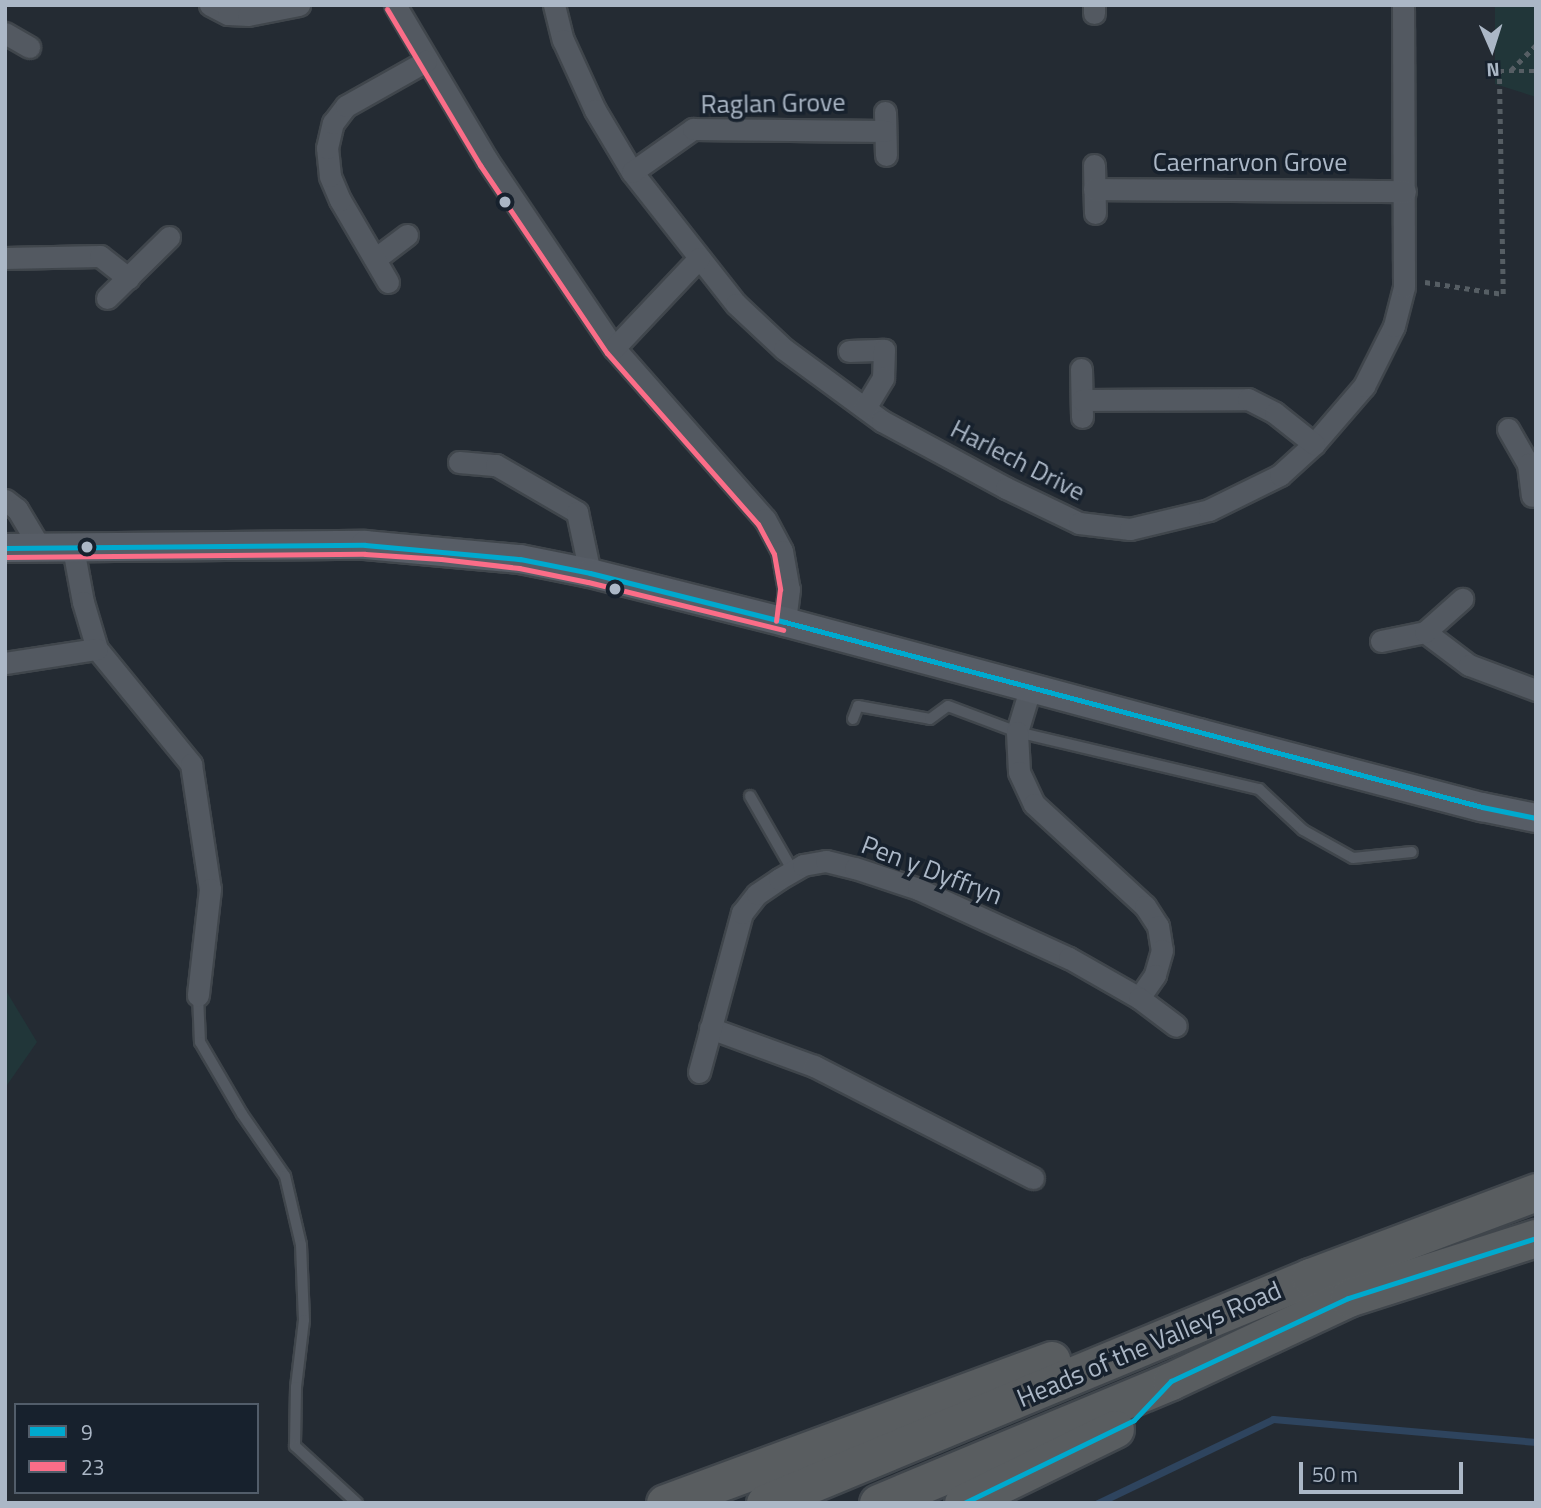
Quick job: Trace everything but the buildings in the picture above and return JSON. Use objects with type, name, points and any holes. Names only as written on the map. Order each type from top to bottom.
[{"type":"highway","name":"Heads of the Valleys Road","points":[[765,1503],[1310,1277],[1536,1192]]},
{"type":"highway","name":"Heads of the Valleys Road","points":[[878,1503],[1171,1381],[1348,1298],[1536,1238]]},
{"type":"highway","points":[[665,1503],[1080,1350],[1266,1275],[1310,1277]]},
{"type":"highway","points":[[963,1503],[1134,1420],[1171,1381]]},
{"type":"street","points":[[210,5],[228,14],[248,15],[299,5]]},
{"type":"street","points":[[395,5],[426,61],[502,183],[614,348],[765,519],[782,551],[789,589],[785,622]]},
{"type":"street","name":"Harlech Drive","points":[[554,5],[568,52],[596,110],[632,172],[736,304],[784,349],[882,421],[1006,488],[1079,523],[1130,529],[1209,510],[1280,475],[1314,444],[1364,386],[1394,326],[1404,279],[1403,5]]},
{"type":"street","points":[[5,33],[29,47]]},
{"type":"street","points":[[388,282],[340,200],[330,176],[327,148],[333,123],[346,106],[426,61]]},
{"type":"street","name":"Raglan Grove","points":[[632,172],[693,129],[885,122],[886,155]]},
{"type":"street","points":[[1094,165],[1095,213]]},
{"type":"street","name":"Caernarvon Grove","points":[[1094,189],[1405,191]]},
{"type":"street","points":[[375,259],[407,235]]},
{"type":"street","points":[[107,298],[169,237]]},
{"type":"street","points":[[5,258],[100,256],[128,278]]},
{"type":"street","points":[[614,348],[699,258]]},
{"type":"street","points":[[849,351],[884,350],[883,378],[865,408]]},
{"type":"street","points":[[1081,369],[1082,408],[1248,399],[1275,413],[1314,444]]},
{"type":"street","points":[[1508,429],[1532,464],[1532,496]]},
{"type":"street","points":[[459,462],[496,465],[577,512],[590,573]]},
{"type":"street","points":[[5,500],[17,509],[39,546]]},
{"type":"street","points":[[5,548],[365,545],[520,559],[590,573],[785,622],[1482,807],[1536,818]]},
{"type":"street","points":[[73,548],[83,602],[97,649],[191,764],[210,889],[198,995]]},
{"type":"street","points":[[1381,641],[1425,632],[1462,599]]},
{"type":"street","points":[[1425,632],[1469,665],[1536,690]]},
{"type":"street","points":[[5,663],[97,649]]},
{"type":"street","points":[[1030,689],[1017,732],[1019,772],[1034,804],[1145,906],[1158,926],[1163,950],[1155,975],[1139,998]]},
{"type":"street","name":"Pen y Dyffryn","points":[[699,1072],[742,913],[757,894],[793,871],[803,865],[826,862],[855,868],[918,889],[1069,958],[1139,998],[1176,1026]]},
{"type":"street","points":[[710,1028],[814,1066],[1033,1178]]},
{"type":"lane","points":[[853,719],[858,706],[930,719],[948,706],[1017,732],[1259,789],[1304,830],[1353,858],[1412,852]]},
{"type":"lane","points":[[750,796],[793,871]]},
{"type":"lane","points":[[198,995],[200,1042],[242,1114],[285,1176],[301,1245],[304,1321],[296,1387],[295,1446],[357,1503]]},
{"type":"path","points":[[1511,71],[1536,46]]},
{"type":"path","points":[[1404,279],[1503,294],[1499,71],[1536,71]]},
{"type":"green space","points":[[1495,5],[1536,5],[1536,97],[1495,84]]},
{"type":"green space","points":[[5,989],[37,1042],[5,1088]]},
{"type":"waterway","points":[[1098,1503],[1273,1419],[1536,1442]]},
{"type":"transit line","name":"23","points":[[387,9],[480,165],[607,353],[758,524],[774,554],[780,589],[776,621]]},
{"type":"transit line","name":"9","points":[[5,548],[365,545],[520,559],[590,573],[785,622],[1482,807],[1536,818]]},
{"type":"transit line","name":"23","points":[[5,557],[365,554],[441,559],[519,568],[588,582],[783,630]]},
{"type":"transit line","name":"9","points":[[964,1503],[1134,1420],[1171,1381],[1348,1298],[1536,1238]]}]
